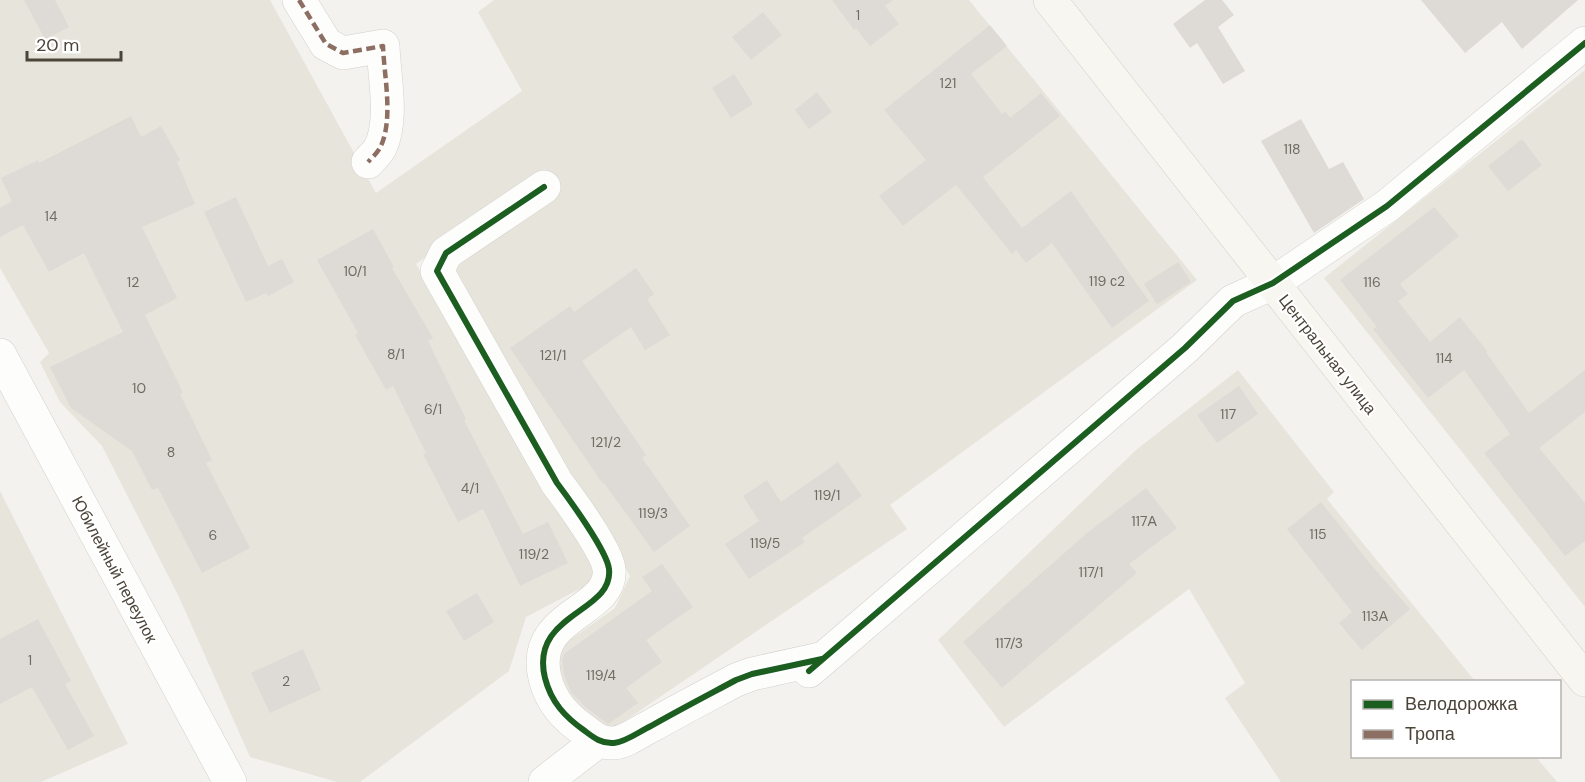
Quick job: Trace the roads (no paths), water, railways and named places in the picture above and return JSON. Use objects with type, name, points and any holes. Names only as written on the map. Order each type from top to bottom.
[{"type":"street","points":[[299,0],[326,44],[343,53],[383,45],[387,96],[385,129],[380,148],[368,162]]},
{"type":"street","name":"Центральная улица","points":[[1050,0],[1585,680]]},
{"type":"street","points":[[544,187],[446,253],[437,271],[556,483],[574,506],[609,568],[607,584],[592,602],[561,624],[545,645],[541,664],[549,694],[569,720],[598,741],[614,743],[634,735],[736,680],[752,674],[816,665],[1185,348],[1233,301],[1273,283],[1387,206],[1585,43]]},
{"type":"street","name":"Юбилейный переулок","points":[[0,356],[230,782]]},
{"type":"street","points":[[545,782],[598,741]]}]
